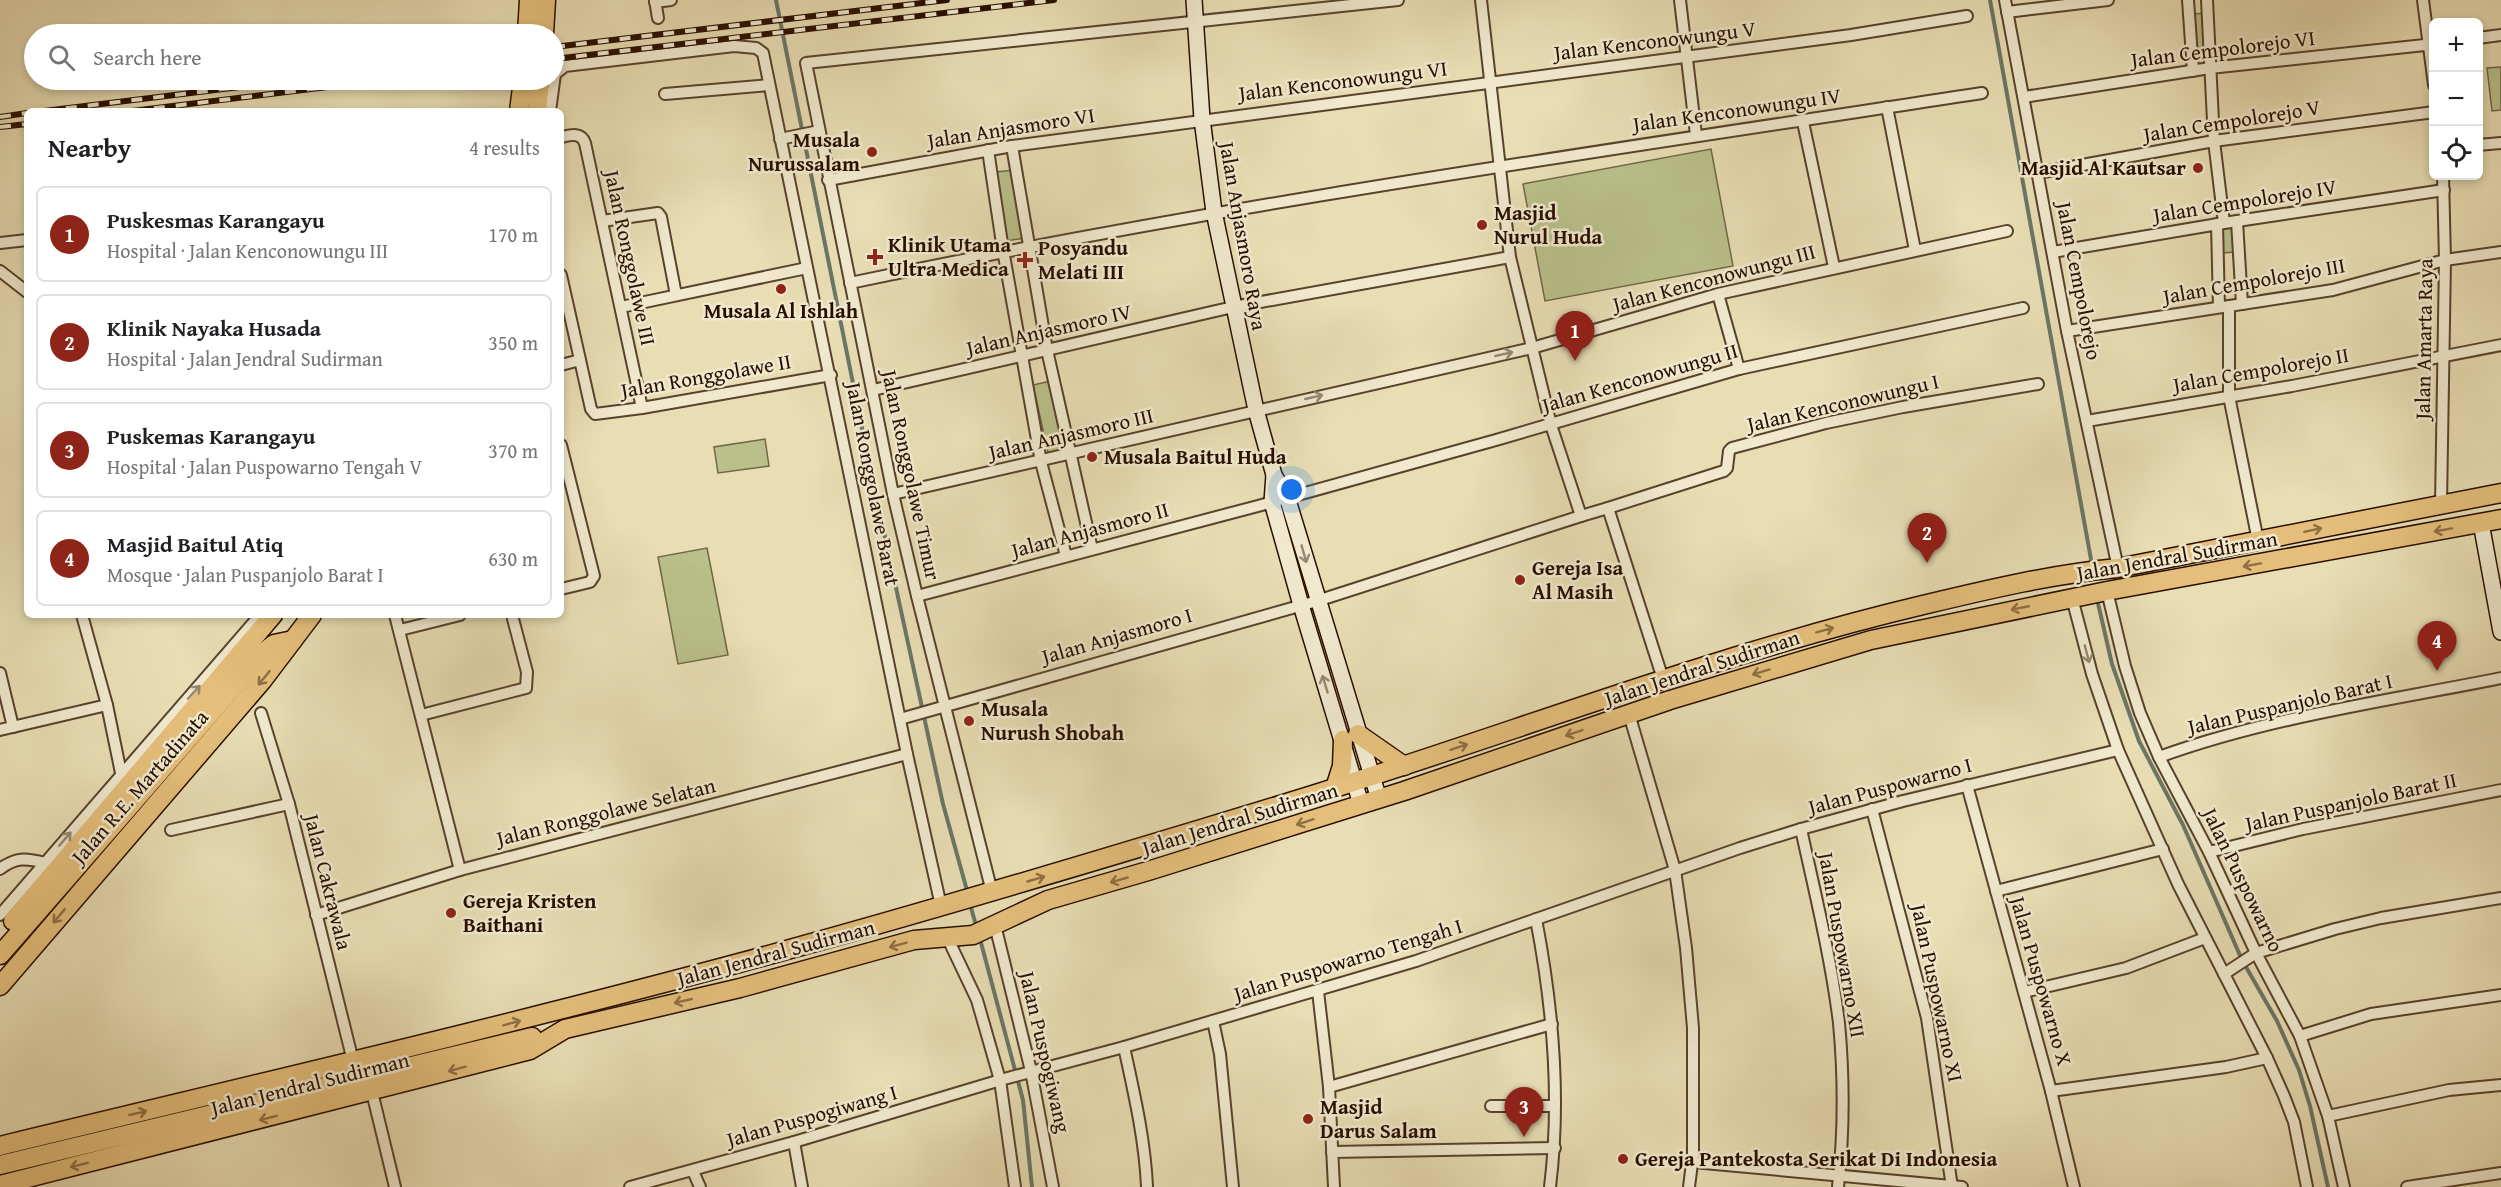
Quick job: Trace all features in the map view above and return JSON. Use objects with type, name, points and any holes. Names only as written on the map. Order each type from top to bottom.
[{"type":"highway","points":[[527,24],[528,0]]},
{"type":"highway","points":[[545,24],[546,0]]},
{"type":"highway","points":[[519,108],[522,90]]},
{"type":"highway","points":[[538,108],[544,90]]},
{"type":"highway","name":"Jalan Jendral Sudirman","points":[[0,1146],[353,1061],[735,964],[986,894],[1335,788],[1771,645],[1877,616],[2080,572],[2115,568],[2501,493]]},
{"type":"highway","name":"Jalan Jendral Sudirman","points":[[0,1185],[530,1050],[565,1029],[740,988],[914,940],[973,935],[1048,900],[1370,802],[1771,668],[1871,640],[2105,591],[2501,519]]},
{"type":"highway","name":"Jalan R.E. Martadinata","points":[[0,936],[271,618]]},
{"type":"highway","name":"Jalan R.E. Martadinata","points":[[0,986],[262,681],[310,618]]},
{"type":"highway","points":[[0,955],[247,672],[274,644],[293,640]]},
{"type":"highway","points":[[1335,788],[1350,737],[1404,766]]},
{"type":"highway","points":[[0,1165],[565,1029]]},
{"type":"street","points":[[658,18],[655,1],[671,0]]},
{"type":"street","name":"Jalan Anjasmoro Raya","points":[[1194,0],[1202,119],[1214,212],[1233,307],[1256,410],[1274,475],[1287,497],[1317,601],[1350,737]]},
{"type":"street","points":[[1195,23],[1398,0]]},
{"type":"street","points":[[1481,0],[1510,257],[1551,425],[1581,516]]},
{"type":"street","points":[[1680,0],[1696,135]]},
{"type":"street","name":"Jalan Cempolorejo","points":[[2006,0],[2067,331],[2115,568]]},
{"type":"street","points":[[2007,12],[2108,0]]},
{"type":"street","points":[[2188,0],[2193,71]]},
{"type":"street","points":[[2207,0],[2229,396],[2258,541]]},
{"type":"street","points":[[2423,0],[2429,33]]},
{"type":"street","name":"Jalan Kenconowungu V","points":[[1489,82],[1851,35],[1967,16]]},
{"type":"street","name":"Jalan Ronggolawe Timur","points":[[986,894],[893,494],[850,282],[815,132],[806,63],[992,42],[1195,23]]},
{"type":"street","points":[[2483,37],[2501,35]]},
{"type":"street","points":[[2191,43],[2209,42]]},
{"type":"street","name":"Jalan Cempolorejo VI","points":[[2024,97],[2193,71],[2429,44]]},
{"type":"street","name":"Jalan Ronggolawe Barat","points":[[564,67],[734,46],[760,50],[782,139],[807,268],[904,718],[907,754],[944,905]]},
{"type":"street","name":"Jalan Kenconowungu VI","points":[[1202,119],[1489,82]]},
{"type":"street","points":[[665,94],[769,85]]},
{"type":"street","points":[[549,90],[550,108]]},
{"type":"street","name":"Jalan Kenconowungu IV","points":[[1498,166],[1696,135],[1803,122],[1982,93]]},
{"type":"street","points":[[1887,107],[1915,250]]},
{"type":"street","name":"Jalan Cempolorejo V","points":[[2038,173],[2214,141],[2429,113]]},
{"type":"street","name":"Jalan Anjasmoro VI","points":[[828,180],[1012,146],[1202,119]]},
{"type":"street","points":[[1803,122],[1834,267]]},
{"type":"street","points":[[782,139],[815,132]]},
{"type":"street","name":"Jalan Ronggolawe III","points":[[564,137],[575,135],[583,139],[642,408]]},
{"type":"street","points":[[2483,145],[2501,143]]},
{"type":"street","points":[[1012,146],[1047,350],[1092,549]]},
{"type":"street","points":[[988,150],[1003,250],[1041,462],[1066,556]]},
{"type":"street","points":[[850,282],[1003,250],[1214,212],[1498,166]]},
{"type":"street","name":"Jalan Amarta Raya","points":[[2441,504],[2445,260],[2443,180]]},
{"type":"street","name":"Jalan Cempolorejo IV","points":[[2053,252],[2221,223],[2444,190]]},
{"type":"street","points":[[602,221],[658,213],[661,218],[676,295]]},
{"type":"street","points":[[2236,221],[2242,304]]},
{"type":"street","name":"Jalan Kenconowungu III","points":[[1256,410],[1532,348],[1718,294],[2007,231]]},
{"type":"street","points":[[0,243],[24,240]]},
{"type":"street","name":"Jalan Cempolorejo III","points":[[2067,331],[2333,290],[2445,260],[2501,252]]},
{"type":"street","points":[[1233,307],[1510,257]]},
{"type":"street","points":[[621,307],[807,268]]},
{"type":"street","points":[[0,271],[24,290]]},
{"type":"street","points":[[564,288],[580,360],[564,364]]},
{"type":"street","points":[[1718,294],[1738,369]]},
{"type":"street","name":"Jalan Anjasmoro IV","points":[[873,390],[1233,307]]},
{"type":"street","name":"Jalan Kenconowungu II","points":[[1272,502],[1551,425],[1738,369],[2023,308]]},
{"type":"street","name":"Jalan Cempolorejo II","points":[[2087,421],[2501,345]]},
{"type":"street","name":"Jalan Ronggolawe II","points":[[580,360],[591,409],[593,413],[599,415],[831,375]]},
{"type":"street","name":"Jalan Kenconowungu I","points":[[1608,508],[1725,471],[1729,451],[1732,448],[1826,423],[1903,407],[2038,384]]},
{"type":"street","name":"Jalan Anjasmoro III","points":[[893,494],[1041,462],[1256,410]]},
{"type":"street","points":[[564,457],[594,579],[564,588]]},
{"type":"street","name":"Jalan Anjasmoro Raya","points":[[1274,475],[1272,502],[1301,605],[1350,737],[1370,802]]},
{"type":"street","name":"Jalan Anjasmoro II","points":[[916,596],[1272,502]]},
{"type":"street","points":[[1317,601],[1608,508],[1663,679]]},
{"type":"street","points":[[2481,523],[2501,632]]},
{"type":"street","name":"Jalan Puspowarno","points":[[2105,591],[2140,713],[2159,757],[2209,852],[2251,956],[2300,1036],[2328,1116],[2344,1187]]},
{"type":"street","points":[[2075,597],[2092,674],[2118,750],[2205,938],[2267,1058],[2294,1122],[2307,1187]]},
{"type":"street","name":"Jalan Anjasmoro I","points":[[904,718],[1317,601]]},
{"type":"street","points":[[83,618],[107,705],[121,773]]},
{"type":"street","points":[[0,915],[257,618]]},
{"type":"street","points":[[396,618],[460,870]]},
{"type":"street","points":[[400,630],[448,618]]},
{"type":"street","points":[[421,716],[526,688],[527,672],[513,618]]},
{"type":"street","points":[[0,674],[13,727]]},
{"type":"street","name":"Jalan Puspanjolo Barat I","points":[[2159,757],[2186,747],[2277,722],[2501,678]]},
{"type":"street","points":[[0,730],[107,705]]},
{"type":"street","name":"Jalan Cakrawala","points":[[261,713],[289,804],[353,1061]]},
{"type":"street","points":[[1629,714],[1675,870],[1686,948],[1693,1028],[1693,1162],[1689,1187]]},
{"type":"street","name":"Jalan Puspowarno I","points":[[1675,870],[1801,829],[1872,809],[2118,750]]},
{"type":"street","name":"Jalan Ronggolawe Selatan","points":[[316,915],[460,870],[907,754]]},
{"type":"street","name":"Jalan Puspowarno X","points":[[1967,785],[2051,1091],[2074,1187]]},
{"type":"street","name":"Jalan Puspanjolo Barat II","points":[[2209,852],[2303,829],[2501,790]]},
{"type":"street","points":[[171,830],[289,804]]},
{"type":"street","name":"Jalan Puspowarno XI","points":[[1872,809],[1927,1018],[1955,1187]]},
{"type":"street","name":"Jalan Puspowarno XII","points":[[1801,829],[1839,1022],[1843,1093],[1838,1187]]},
{"type":"street","points":[[1996,891],[2163,849]]},
{"type":"street","points":[[0,869],[15,859],[26,858],[45,863]]},
{"type":"street","name":"Jalan Puspowarno Tengah I","points":[[1029,1072],[1124,1047],[1416,961],[1675,870]]},
{"type":"street","points":[[2224,974],[2251,956],[2370,921],[2501,898]]},
{"type":"street","points":[[1536,919],[1552,1024],[1555,1148],[1550,1187]]},
{"type":"street","name":"Jalan Puspogiwang","points":[[992,927],[1029,1072],[1053,1187]]},
{"type":"street","points":[[952,938],[977,1000],[1002,1080],[1015,1187]]},
{"type":"street","points":[[2024,992],[2126,968],[2205,938]]},
{"type":"street","points":[[1318,991],[1329,1087],[1334,1187]]},
{"type":"street","points":[[2300,1036],[2371,1014],[2501,995]]},
{"type":"street","points":[[1214,1021],[1227,1112],[1233,1187]]},
{"type":"street","points":[[1329,1087],[1552,1024]]},
{"type":"street","points":[[1124,1047],[1137,1109],[1146,1164],[1147,1187]]},
{"type":"street","points":[[2051,1091],[2226,1067],[2267,1058]]},
{"type":"street","name":"Jalan Puspogiwang I","points":[[630,1187],[794,1142],[1029,1072]]},
{"type":"street","points":[[2328,1116],[2448,1090],[2501,1085]]},
{"type":"street","points":[[372,1092],[395,1187]]},
{"type":"street","points":[[1491,1106],[1554,1106]]},
{"type":"street","points":[[794,1142],[802,1187]]},
{"type":"street","points":[[1332,1152],[1555,1148]]},
{"type":"street","points":[[1693,1162],[1955,1187]]},
{"type":"street","points":[[693,1171],[700,1187]]},
{"type":"street","points":[[2407,1187],[2501,1173]]},
{"type":"green space","points":[[2205,13],[2209,58],[2196,59],[2193,14]]},
{"type":"green space","points":[[2501,67],[2501,110],[2492,111],[2487,68]]},
{"type":"green space","points":[[1711,149],[1733,266],[1545,301],[1523,184]]},
{"type":"green space","points":[[1014,170],[1025,238],[1006,241],[996,172]]},
{"type":"green space","points":[[2234,226],[2236,252],[2222,253],[2220,227]]},
{"type":"green space","points":[[1051,381],[1066,449],[1048,453],[1033,385]]},
{"type":"green space","points":[[765,439],[769,466],[718,473],[714,447]]},
{"type":"green space","points":[[707,548],[728,655],[678,664],[658,557]]},
{"type":"waterway","points":[[776,0],[870,468],[943,804],[968,894]]},
{"type":"waterway","points":[[1990,0],[2092,565]]},
{"type":"waterway","points":[[2097,599],[2112,664],[2139,741],[2183,825],[2242,960],[2277,1021],[2299,1070],[2310,1106],[2328,1187]]},
{"type":"waterway","points":[[970,904],[977,929]]},
{"type":"waterway","points":[[980,939],[1023,1100],[1032,1187]]},
{"type":"railway","points":[[564,46],[947,0]]},
{"type":"railway","points":[[564,58],[1054,0]]},
{"type":"railway","points":[[68,108],[215,90]]},
{"type":"railway","points":[[156,108],[303,90]]},
{"type":"railway","points":[[0,117],[24,113]]},
{"type":"railway","points":[[0,127],[24,124]]},
{"type":"place","name":"Musala Nurussalam","points":[[872,152]]},
{"type":"place","name":"Masjid Al Kautsar","points":[[2198,168]]},
{"type":"place","name":"Masjid Nurul Huda","points":[[1482,225]]},
{"type":"place","name":"Klinik Utama Ultra Medica","points":[[875,257]]},
{"type":"place","name":"Posyandu Melati III","points":[[1025,260]]},
{"type":"place","name":"Musala Al Ishlah","points":[[781,289]]},
{"type":"place","name":"Puskesmas Karangayu","points":[[1575,361]]},
{"type":"place","name":"Musala Baitul Huda","points":[[1092,457]]},
{"type":"place","name":"Klinik Nayaka Husada","points":[[1927,563]]},
{"type":"place","name":"Gereja Isa Al Masih","points":[[1520,580]]},
{"type":"place","name":"Masjid Baitul Atiq","points":[[2437,671]]},
{"type":"place","name":"Musala Nurush Shobah","points":[[969,721]]},
{"type":"place","name":"Gereja Kristen Baithani","points":[[451,913]]},
{"type":"place","name":"Masjid Darus Salam","points":[[1308,1119]]},
{"type":"place","name":"Puskemas Karangayu","points":[[1524,1137]]},
{"type":"place","name":"Gereja Pantekosta Serikat Di Indonesia","points":[[1623,1159]]}]
